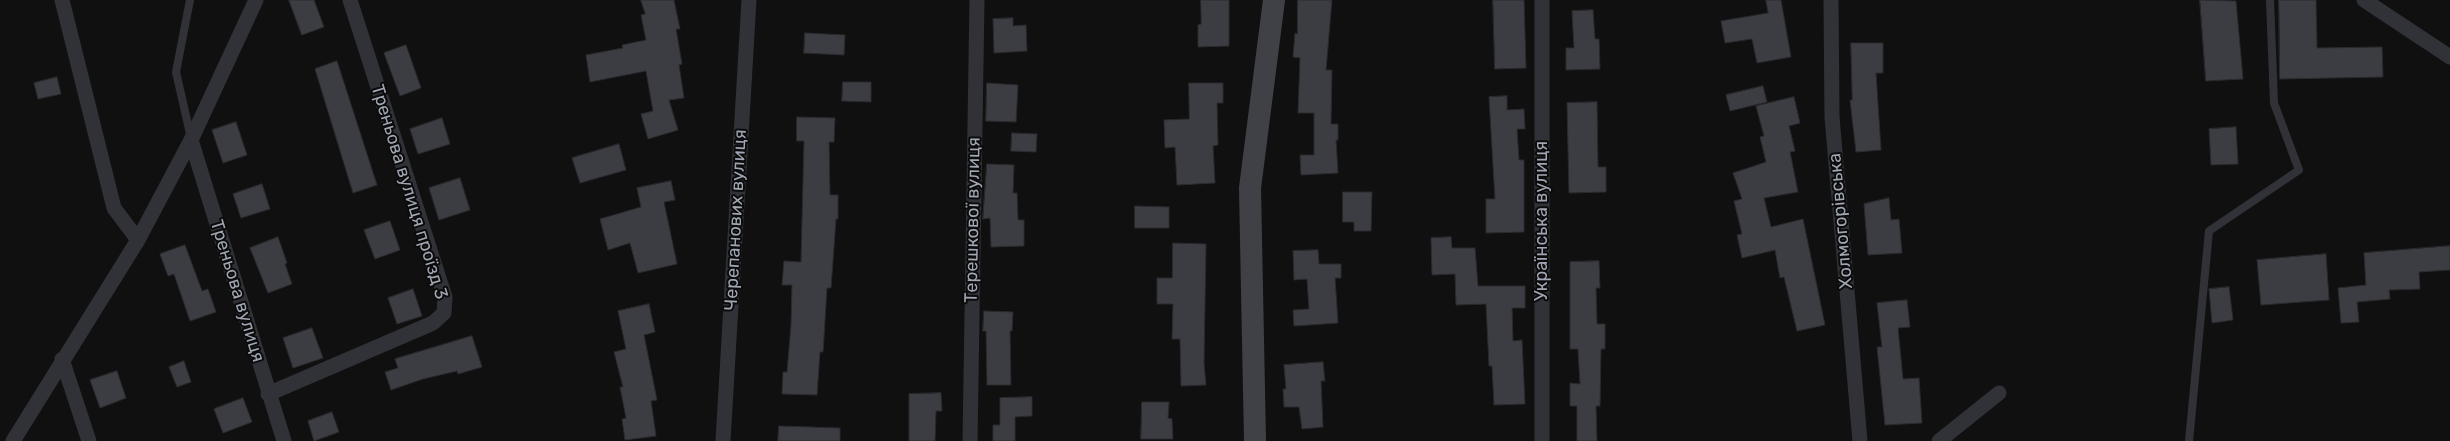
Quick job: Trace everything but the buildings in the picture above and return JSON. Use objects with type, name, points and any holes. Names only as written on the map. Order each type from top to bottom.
[{"type":"street","points":[[62,0],[114,208],[138,240]]},
{"type":"street","points":[[13,441],[62,359],[138,240],[191,140],[256,0]]},
{"type":"street","name":"Треньова вулиця проїзд 3","points":[[268,394],[433,323],[444,313],[445,297],[350,0]]},
{"type":"street","name":"Черепанових вулиця","points":[[723,441],[748,0]]},
{"type":"street","name":"Терешкової вулиця","points":[[970,441],[977,0]]},
{"type":"street","points":[[1255,441],[1250,188],[1274,0]]},
{"type":"street","name":"Українська вулиця","points":[[1542,0],[1542,441]]},
{"type":"street","name":"Холмогорівська","points":[[1831,0],[1832,117],[1860,441]]},
{"type":"street","points":[[2364,0],[2450,57]]},
{"type":"street","name":"Треньова вулиця","points":[[191,140],[284,441]]},
{"type":"street","points":[[62,359],[89,441]]},
{"type":"street","points":[[1939,441],[1999,393]]},
{"type":"lane","points":[[190,0],[176,72],[191,140]]},
{"type":"lane","points":[[2190,441],[2209,231],[2300,170],[2274,103],[2270,0]]}]
